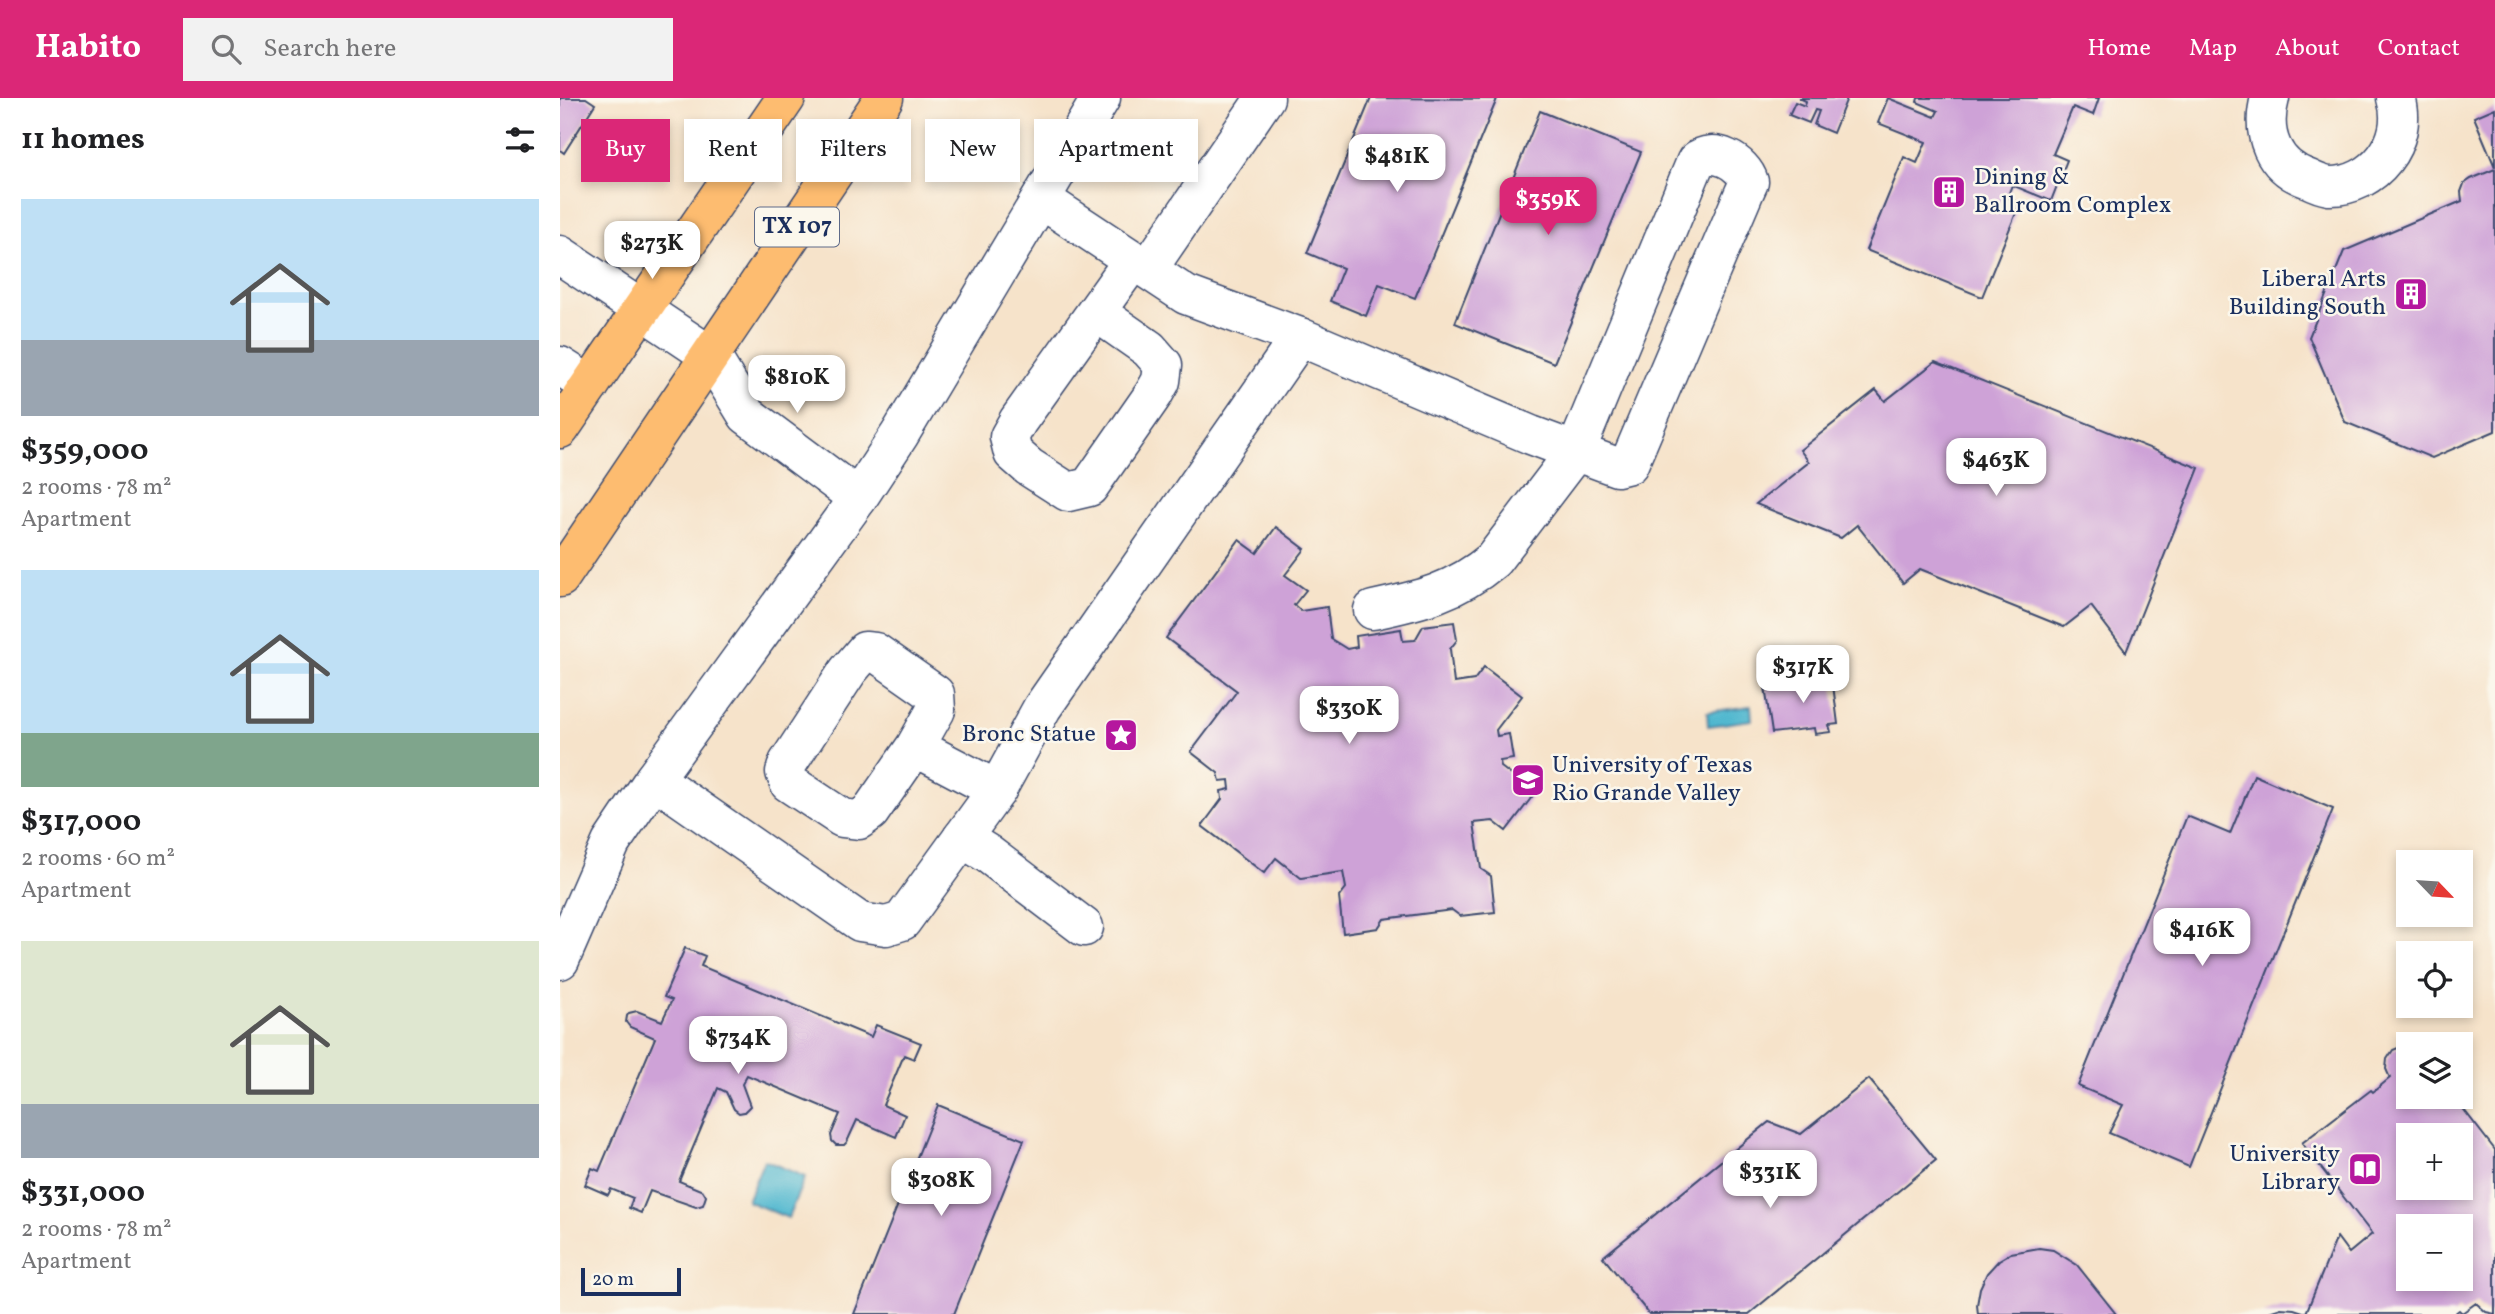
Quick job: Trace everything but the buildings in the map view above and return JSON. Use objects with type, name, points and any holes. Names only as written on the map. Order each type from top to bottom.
[{"type":"main road","name":"TX 107","points":[[560,429],[575,375],[642,310],[786,98]]},
{"type":"main road","name":"TX 107","points":[[560,578],[884,98]]},
{"type":"street","points":[[560,960],[611,843],[654,779],[858,498],[900,434],[1101,98]]},
{"type":"street","points":[[1096,312],[1149,349],[1163,365],[1161,381],[1089,487],[1068,492],[1013,453],[1009,437],[1096,312],[1141,265],[1265,98]]},
{"type":"street","points":[[2270,98],[2265,117],[2269,140],[2278,158],[2295,174],[2328,186],[2351,183],[2367,176],[2385,160],[2393,147],[2399,125],[2396,98]]},
{"type":"street","points":[[1041,199],[1186,295],[1300,337],[1531,435],[1576,451],[1616,467],[1629,464],[1749,181],[1741,167],[1713,153],[1703,155],[1696,161],[1576,451],[1493,560],[1476,575],[1454,588],[1373,610]]},
{"type":"street","points":[[560,255],[711,356],[747,415],[858,498]]},
{"type":"street","points":[[654,779],[860,922],[886,926],[902,921],[997,790],[1042,708],[1300,337]]},
{"type":"street","points":[[915,747],[997,790]]},
{"type":"street","points":[[962,838],[988,854],[1084,927]]},
{"type":"water","points":[[1751,706],[1752,720],[1708,726],[1707,712]]},
{"type":"water","points":[[764,1160],[805,1177],[788,1218],[747,1201]]},
{"type":"place","name":"Dining & Ballroom Complex","points":[[1949,192]]},
{"type":"place","name":"Liberal Arts Building South","points":[[2411,294]]},
{"type":"place","name":"Bronc Statue","points":[[1121,735]]},
{"type":"place","name":"University of Texas Rio Grande Valley","points":[[1528,780]]},
{"type":"place","name":"University Library","points":[[2365,1169]]}]
